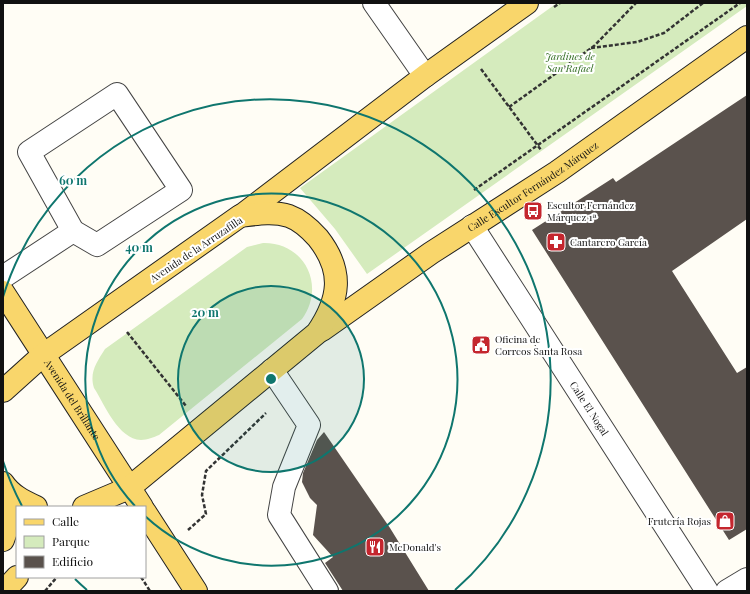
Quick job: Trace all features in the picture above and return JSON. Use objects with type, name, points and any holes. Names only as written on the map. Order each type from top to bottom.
[{"type":"main road","points":[[240,216],[425,76],[527,3]]},
{"type":"main road","name":"Calle Escultor Fernández Márquez","points":[[318,333],[431,253],[557,172],[747,37]]},
{"type":"main road","name":"Avenida de la Arruzafilla","points":[[3,390],[37,359],[240,216],[275,213],[290,216],[313,232],[330,256],[336,270],[336,287],[328,318],[318,333],[129,488],[86,506]]},
{"type":"main road","name":"Avenida del Brillante","points":[[3,292],[37,359],[141,506]]},
{"type":"main road","name":"Avenida de la Arruzafilla","points":[[3,408],[12,391],[37,359]]},
{"type":"main road","points":[[5,486],[20,499],[34,506]]},
{"type":"main road","points":[[3,540],[10,516],[10,503],[5,486]]},
{"type":"main road","points":[[146,514],[196,591]]},
{"type":"main road","points":[[4,591],[16,578]]},
{"type":"street","points":[[374,3],[425,76]]},
{"type":"street","points":[[117,94],[181,190],[97,245],[73,231],[29,152],[117,94]]},
{"type":"street","name":"Calle El Nogal","points":[[472,226],[707,591]]},
{"type":"street","points":[[3,277],[73,231]]},
{"type":"street","points":[[272,370],[309,425],[284,487],[279,516],[327,591]]},
{"type":"street","points":[[727,591],[747,579]]},
{"type":"path","points":[[553,8],[560,3]]},
{"type":"path","points":[[509,107],[591,48],[636,3]]},
{"type":"path","points":[[591,48],[637,42],[664,33],[702,3]]},
{"type":"path","points":[[473,191],[740,3]]},
{"type":"path","points":[[465,48],[557,172]]},
{"type":"path","points":[[128,332],[190,411]]},
{"type":"path","points":[[45,591],[56,578]]},
{"type":"path","points":[[142,578],[150,591]]},
{"type":"green space","name":"Jardines de San Rafael","points":[[557,3],[747,3],[747,6],[367,274],[335,229],[300,188]]},
{"type":"green space","points":[[263,243],[278,245],[290,250],[300,258],[307,268],[311,280],[312,293],[309,306],[302,319],[159,435],[141,440],[126,434],[113,420],[94,388],[92,377],[93,372],[105,349],[247,247]]},
{"type":"building","points":[[747,95],[747,219],[672,271],[737,373],[747,367],[747,529],[729,540],[532,230],[613,178],[616,182]]},
{"type":"building","points":[[324,432],[390,528],[429,591],[343,591],[325,563],[333,557],[313,535],[317,505],[310,498],[302,482],[303,473],[317,440]]},
{"type":"place","name":"Escultor Fernández Márquez 1ª","points":[[533,211]]},
{"type":"place","name":"Cantarero García","points":[[556,242]]},
{"type":"place","name":"Oficina de Correos Santa Rosa","points":[[481,345]]},
{"type":"place","name":"Frutería Rojas","points":[[725,521]]},
{"type":"place","name":"McDonald's","points":[[375,547]]}]
